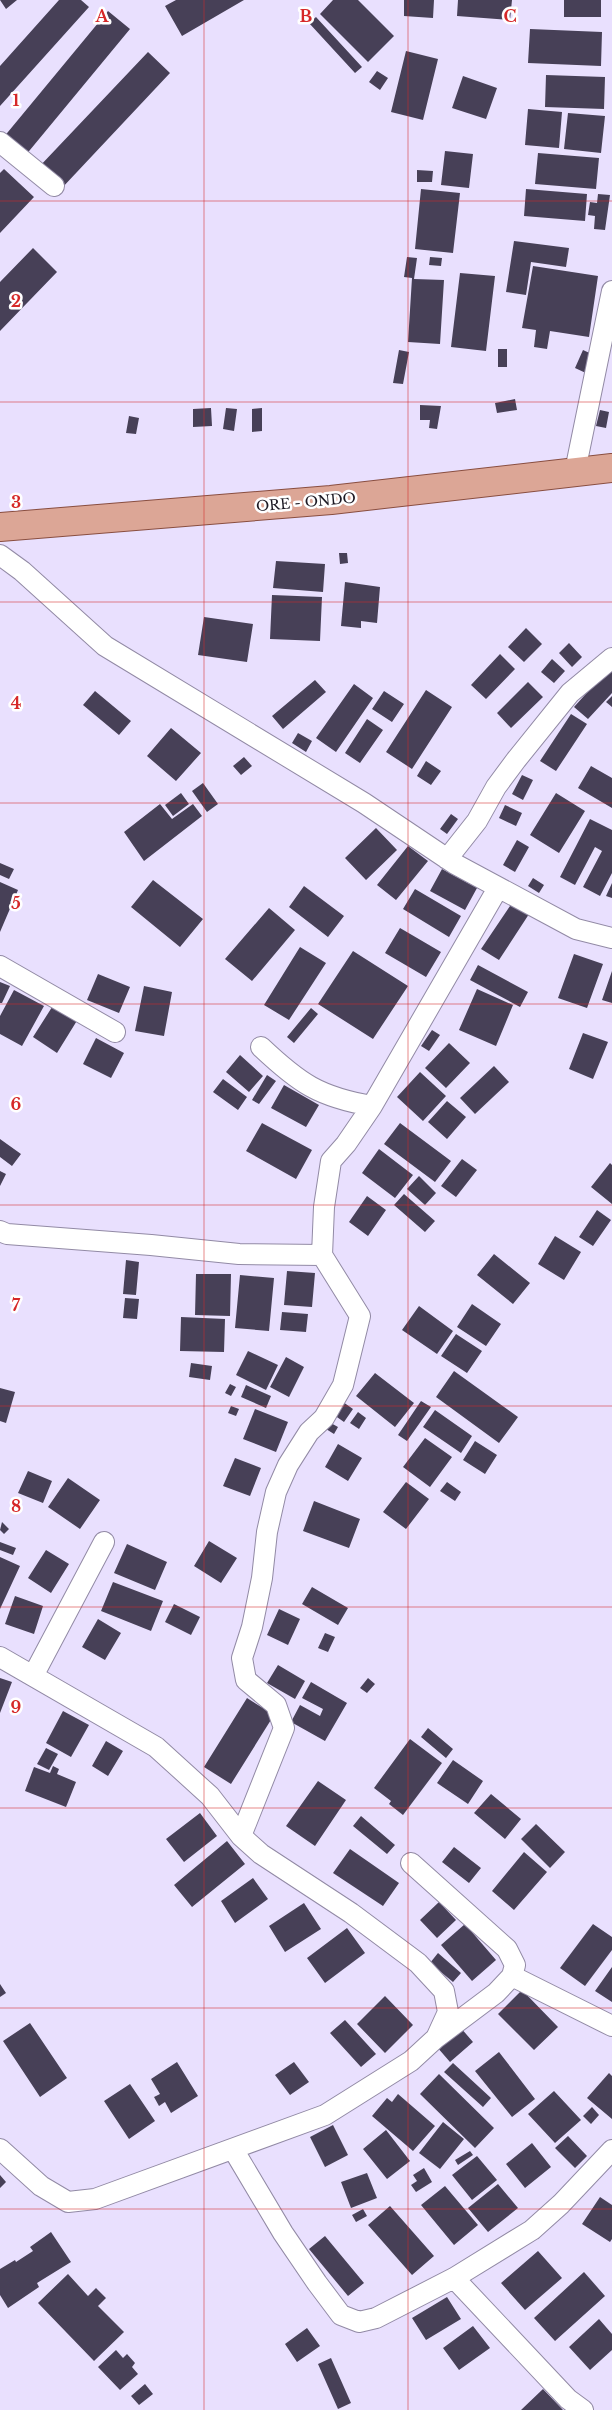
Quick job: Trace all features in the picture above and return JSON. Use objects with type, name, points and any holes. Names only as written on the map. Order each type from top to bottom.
[{"type":"main road","name":"ORE - ONDO","points":[[0,527],[332,500],[612,468]]},
{"type":"street","points":[[0,142],[54,186]]},
{"type":"street","points":[[575,471],[612,291]]},
{"type":"street","points":[[0,555],[22,571],[105,646],[364,803],[447,859],[498,888],[576,928],[612,938]]},
{"type":"street","points":[[447,859],[477,821],[496,787],[516,760],[570,693],[612,658]]},
{"type":"street","points":[[241,1836],[284,1728],[276,1705],[246,1680],[242,1658],[252,1627],[262,1578],[267,1532],[274,1500],[288,1465],[309,1432],[324,1418],[343,1385],[360,1316],[322,1255],[324,1207],[331,1161],[346,1144],[372,1106],[498,888]]},
{"type":"street","points":[[0,966],[115,1032]]},
{"type":"street","points":[[261,1047],[289,1074],[316,1092],[345,1102],[372,1106]]},
{"type":"street","points":[[2,1238],[151,1245],[239,1254],[322,1255]]},
{"type":"street","points":[[32,1676],[104,1542]]},
{"type":"street","points":[[0,1657],[156,1747],[210,1796],[241,1836],[279,1868],[351,1913],[418,1963],[444,1991],[448,2012],[436,2038]]},
{"type":"street","points":[[0,2148],[41,2186],[68,2202],[95,2199],[325,2115],[411,2060],[436,2038],[496,1992],[512,1976],[514,1965],[507,1949],[411,1863]]},
{"type":"street","points":[[512,1976],[612,2026]]},
{"type":"street","points":[[233,2149],[283,2233],[317,2283],[341,2315],[359,2322],[376,2318],[454,2278],[532,2230],[561,2204],[612,2150]]},
{"type":"street","points":[[454,2278],[568,2399],[583,2410]]},
{"type":"building","points":[[0,0],[17,0],[6,9]]},
{"type":"building","points":[[59,0],[81,0],[89,7],[0,106],[0,66]]},
{"type":"building","points":[[176,0],[244,0],[182,36],[165,6]]},
{"type":"building","points":[[333,0],[358,0],[394,36],[368,62],[320,14]]},
{"type":"building","points":[[404,0],[434,0],[433,18],[404,16]]},
{"type":"building","points":[[458,0],[512,0],[510,20],[457,16]]},
{"type":"building","points":[[564,0],[601,0],[601,17],[564,17]]},
{"type":"building","points":[[108,11],[130,29],[25,156],[3,138]]},
{"type":"building","points":[[316,17],[362,67],[355,73],[309,23]]},
{"type":"building","points":[[530,29],[602,32],[601,66],[528,63]]},
{"type":"building","points":[[406,51],[438,59],[423,120],[391,112]]},
{"type":"building","points":[[148,52],[170,73],[61,189],[38,168]]},
{"type":"building","points":[[377,71],[388,78],[380,90],[369,82]]},
{"type":"building","points":[[546,75],[605,77],[604,109],[545,107]]},
{"type":"building","points":[[463,76],[497,88],[486,119],[452,108]]},
{"type":"building","points":[[528,109],[562,112],[559,148],[525,145]]},
{"type":"building","points":[[568,113],[605,116],[601,153],[564,149]]},
{"type":"building","points":[[445,151],[473,154],[469,188],[441,185]]},
{"type":"building","points":[[538,153],[599,158],[596,189],[535,184]]},
{"type":"building","points":[[4,169],[34,197],[0,233],[0,173]]},
{"type":"building","points":[[417,170],[433,171],[432,182],[417,182]]},
{"type":"building","points":[[421,189],[460,193],[453,253],[415,249]]},
{"type":"building","points":[[526,189],[587,194],[585,221],[524,216]]},
{"type":"building","points":[[598,194],[610,195],[605,230],[594,229],[595,216],[588,215],[590,202],[597,203]]},
{"type":"building","points":[[514,241],[569,248],[566,267],[531,262],[526,295],[506,292]]},
{"type":"building","points":[[33,248],[57,272],[0,331],[0,282]]},
{"type":"building","points":[[407,257],[417,258],[414,279],[444,280],[440,344],[408,342],[412,278],[404,277]]},
{"type":"building","points":[[430,257],[442,258],[441,266],[429,265]]},
{"type":"building","points":[[533,266],[598,276],[589,337],[550,331],[547,349],[534,347],[536,330],[522,328]]},
{"type":"building","points":[[460,273],[495,276],[486,351],[451,347]]},
{"type":"building","points":[[498,349],[507,349],[507,367],[498,367]]},
{"type":"building","points":[[399,350],[409,352],[403,384],[393,383]]},
{"type":"building","points":[[583,350],[596,356],[588,374],[575,368]]},
{"type":"building","points":[[515,399],[517,410],[497,413],[495,403]]},
{"type":"building","points":[[420,405],[441,406],[437,429],[429,428],[430,420],[420,420]]},
{"type":"building","points":[[211,408],[212,426],[193,427],[193,409]]},
{"type":"building","points":[[226,408],[237,409],[234,431],[223,429]]},
{"type":"building","points":[[262,408],[262,431],[252,432],[252,409]]},
{"type":"building","points":[[600,410],[609,412],[606,428],[596,426]]},
{"type":"building","points":[[129,416],[139,418],[136,434],[126,433]]},
{"type":"building","points":[[339,553],[347,553],[348,563],[340,564]]},
{"type":"building","points":[[276,561],[325,564],[323,592],[273,588]]},
{"type":"building","points":[[345,582],[380,587],[377,623],[361,621],[361,628],[341,626]]},
{"type":"building","points":[[272,595],[322,597],[320,641],[270,639]]},
{"type":"building","points":[[204,617],[253,624],[247,662],[198,655]]},
{"type":"building","points":[[526,628],[542,644],[524,662],[508,647]]},
{"type":"building","points":[[569,643],[582,657],[572,667],[559,653]]},
{"type":"building","points":[[500,654],[515,669],[486,699],[471,685]]},
{"type":"building","points":[[552,659],[565,671],[554,683],[541,672]]},
{"type":"building","points":[[612,665],[612,693],[588,719],[574,707]]},
{"type":"building","points":[[315,680],[326,692],[283,729],[272,716]]},
{"type":"building","points":[[528,682],[543,697],[511,728],[497,713]]},
{"type":"building","points":[[354,684],[373,698],[336,752],[316,738]]},
{"type":"building","points":[[426,690],[452,707],[412,769],[386,752]]},
{"type":"building","points":[[95,691],[131,721],[119,735],[83,705]]},
{"type":"building","points":[[384,691],[404,704],[392,722],[372,709]]},
{"type":"building","points":[[612,696],[612,707],[606,702]]},
{"type":"building","points":[[571,714],[587,724],[556,771],[540,761]]},
{"type":"building","points":[[367,719],[383,730],[360,763],[345,753]]},
{"type":"building","points":[[171,728],[201,753],[176,781],[147,756]]},
{"type":"building","points":[[298,733],[312,741],[306,752],[292,743]]},
{"type":"building","points":[[244,757],[252,766],[241,775],[233,766]]},
{"type":"building","points":[[426,761],[441,771],[431,785],[417,776]]},
{"type":"building","points":[[591,766],[612,778],[612,808],[578,788]]},
{"type":"building","points":[[522,775],[533,780],[523,800],[512,794]]},
{"type":"building","points":[[203,783],[218,804],[207,812],[192,791]]},
{"type":"building","points":[[181,793],[189,804],[173,816],[165,805]]},
{"type":"building","points":[[556,793],[585,811],[559,853],[530,835]]},
{"type":"building","points":[[160,804],[172,819],[193,804],[202,816],[144,861],[124,832]]},
{"type":"building","points":[[505,805],[522,813],[516,826],[499,818]]},
{"type":"building","points":[[451,814],[458,819],[447,834],[440,829]]},
{"type":"building","points":[[590,819],[612,830],[612,873],[600,896],[583,887],[602,851],[595,847],[575,885],[560,877]]},
{"type":"building","points":[[376,828],[397,850],[366,880],[345,858]]},
{"type":"building","points":[[517,840],[529,847],[515,872],[503,865]]},
{"type":"building","points":[[408,846],[428,861],[396,900],[377,885]]},
{"type":"building","points":[[0,863],[14,869],[9,879],[0,875]]},
{"type":"building","points":[[442,869],[477,888],[465,910],[430,891]]},
{"type":"building","points":[[533,878],[544,885],[539,893],[528,886]]},
{"type":"building","points":[[153,880],[203,919],[180,947],[131,907]]},
{"type":"building","points":[[0,882],[18,890],[0,932]]},
{"type":"building","points":[[612,883],[612,898],[606,896]]},
{"type":"building","points":[[304,886],[344,916],[328,937],[289,907]]},
{"type":"building","points":[[415,889],[461,916],[449,937],[403,909]]},
{"type":"building","points":[[514,900],[531,911],[499,960],[481,949]]},
{"type":"building","points":[[269,908],[295,930],[252,981],[225,959]]},
{"type":"building","points":[[400,928],[441,952],[426,977],[385,953]]},
{"type":"building","points":[[300,947],[326,963],[289,1020],[264,1005]]},
{"type":"building","points":[[353,951],[408,986],[373,1039],[318,1004]]},
{"type":"building","points":[[574,954],[603,964],[587,1008],[558,998]]},
{"type":"building","points":[[478,965],[528,992],[520,1007],[470,980]]},
{"type":"building","points":[[612,971],[612,1003],[602,1000]]},
{"type":"building","points":[[98,974],[130,987],[119,1013],[87,1000]]},
{"type":"building","points":[[0,982],[10,986],[2,1003],[0,1003]]},
{"type":"building","points":[[144,986],[172,992],[164,1036],[135,1031]]},
{"type":"building","points":[[477,989],[513,1005],[496,1046],[459,1030]]},
{"type":"building","points":[[14,990],[44,1006],[22,1046],[0,1034],[0,1016]]},
{"type":"building","points":[[54,1004],[78,1019],[57,1053],[33,1037]]},
{"type":"building","points":[[311,1008],[318,1014],[294,1043],[287,1037]]},
{"type":"building","points":[[432,1030],[440,1035],[429,1051],[421,1046]]},
{"type":"building","points":[[583,1033],[608,1042],[593,1079],[569,1069]]},
{"type":"building","points":[[96,1038],[124,1053],[111,1078],[83,1064]]},
{"type":"building","points":[[449,1043],[470,1063],[446,1088],[425,1068]]},
{"type":"building","points":[[240,1055],[263,1076],[249,1092],[226,1072]]},
{"type":"building","points":[[494,1066],[509,1082],[475,1114],[460,1098]]},
{"type":"building","points":[[420,1072],[446,1096],[423,1121],[397,1097]]},
{"type":"building","points":[[267,1075],[276,1081],[259,1104],[252,1100]]},
{"type":"building","points":[[223,1079],[247,1097],[238,1110],[213,1092]]},
{"type":"building","points":[[284,1085],[319,1105],[306,1127],[271,1108]]},
{"type":"building","points":[[447,1101],[466,1117],[447,1139],[428,1122]]},
{"type":"building","points":[[262,1123],[312,1150],[296,1179],[246,1151]]},
{"type":"building","points":[[400,1123],[451,1161],[435,1182],[384,1144]]},
{"type":"building","points":[[0,1139],[21,1154],[12,1166],[0,1157]]},
{"type":"building","points":[[379,1149],[413,1175],[395,1198],[362,1173]]},
{"type":"building","points":[[462,1159],[477,1170],[456,1197],[441,1186]]},
{"type":"building","points":[[610,1163],[612,1165],[612,1204],[591,1187]]},
{"type":"building","points":[[0,1171],[6,1174],[0,1186]]},
{"type":"building","points":[[419,1176],[436,1193],[425,1205],[407,1189]]},
{"type":"building","points":[[404,1194],[435,1221],[425,1232],[394,1205]]},
{"type":"building","points":[[367,1196],[386,1210],[368,1236],[349,1222]]},
{"type":"building","points":[[597,1210],[611,1220],[593,1246],[579,1237]]},
{"type":"building","points":[[555,1236],[581,1252],[564,1280],[538,1264]]},
{"type":"building","points":[[494,1254],[530,1283],[513,1304],[477,1275]]},
{"type":"building","points":[[126,1260],[139,1262],[136,1295],[123,1294]]},
{"type":"building","points":[[287,1271],[315,1273],[312,1307],[284,1305]]},
{"type":"building","points":[[196,1274],[231,1274],[230,1316],[195,1315]]},
{"type":"building","points":[[240,1275],[274,1278],[269,1331],[235,1328]]},
{"type":"building","points":[[125,1298],[139,1299],[137,1319],[123,1318]]},
{"type":"building","points":[[472,1304],[501,1324],[486,1346],[457,1327]]},
{"type":"building","points":[[419,1306],[453,1331],[437,1354],[402,1330]]},
{"type":"building","points":[[282,1312],[308,1314],[306,1332],[280,1330]]},
{"type":"building","points":[[181,1317],[225,1319],[224,1352],[180,1351]]},
{"type":"building","points":[[456,1334],[482,1351],[467,1373],[441,1356]]},
{"type":"building","points":[[248,1351],[278,1365],[266,1390],[236,1375]]},
{"type":"building","points":[[286,1357],[304,1367],[289,1397],[270,1387]]},
{"type":"building","points":[[191,1363],[212,1366],[210,1380],[189,1377]]},
{"type":"building","points":[[454,1371],[518,1417],[499,1443],[436,1397]]},
{"type":"building","points":[[375,1373],[414,1403],[395,1427],[356,1396]]},
{"type":"building","points":[[230,1384],[236,1387],[231,1396],[225,1393]]},
{"type":"building","points":[[246,1385],[271,1396],[266,1408],[241,1397]]},
{"type":"building","points":[[0,1388],[15,1392],[6,1423],[0,1421]]},
{"type":"building","points":[[421,1401],[431,1407],[407,1441],[398,1435]]},
{"type":"building","points":[[343,1402],[353,1409],[344,1422],[334,1415]]},
{"type":"building","points":[[231,1406],[239,1409],[236,1416],[228,1413]]},
{"type":"building","points":[[255,1409],[288,1422],[276,1452],[243,1439]]},
{"type":"building","points":[[435,1410],[472,1436],[461,1453],[423,1427]]},
{"type":"building","points":[[358,1412],[366,1418],[359,1429],[350,1423]]},
{"type":"building","points":[[329,1422],[338,1427],[334,1434],[326,1429]]},
{"type":"building","points":[[425,1438],[452,1457],[430,1487],[403,1467]]},
{"type":"building","points":[[475,1441],[497,1455],[485,1474],[463,1460]]},
{"type":"building","points":[[338,1444],[362,1458],[348,1481],[325,1467]]},
{"type":"building","points":[[235,1458],[261,1468],[250,1496],[223,1486]]},
{"type":"building","points":[[28,1471],[52,1481],[43,1503],[18,1493]]},
{"type":"building","points":[[68,1478],[100,1500],[80,1529],[48,1507]]},
{"type":"building","points":[[406,1482],[429,1499],[406,1529],[383,1512]]},
{"type":"building","points":[[447,1482],[461,1492],[455,1501],[440,1491]]},
{"type":"building","points":[[314,1501],[360,1519],[349,1548],[303,1531]]},
{"type":"building","points":[[2,1522],[9,1529],[4,1534],[0,1530]]},
{"type":"building","points":[[209,1541],[237,1558],[221,1583],[194,1566]]},
{"type":"building","points":[[0,1542],[16,1548],[13,1555],[0,1550]]},
{"type":"building","points":[[127,1544],[167,1562],[155,1590],[114,1573]]},
{"type":"building","points":[[46,1550],[69,1564],[51,1593],[28,1578]]},
{"type":"building","points":[[0,1557],[20,1566],[0,1609]]},
{"type":"building","points":[[113,1582],[163,1601],[151,1631],[101,1611]]},
{"type":"building","points":[[312,1587],[348,1608],[338,1625],[302,1604]]},
{"type":"building","points":[[15,1596],[43,1606],[34,1634],[5,1624]]},
{"type":"building","points":[[174,1604],[200,1617],[191,1635],[165,1622]]},
{"type":"building","points":[[279,1609],[300,1619],[288,1645],[267,1635]]},
{"type":"building","points":[[98,1619],[121,1633],[105,1660],[82,1647]]},
{"type":"building","points":[[325,1633],[335,1637],[328,1652],[318,1648]]},
{"type":"building","points":[[278,1665],[305,1681],[295,1699],[267,1683]]},
{"type":"building","points":[[0,1678],[12,1682],[0,1713]]},
{"type":"building","points":[[368,1678],[375,1684],[367,1693],[360,1688]]},
{"type":"building","points":[[311,1682],[347,1703],[325,1741],[291,1722],[300,1705],[320,1716],[323,1709],[302,1698]]},
{"type":"building","points":[[247,1698],[274,1715],[231,1784],[204,1767]]},
{"type":"building","points":[[63,1711],[89,1725],[71,1757],[46,1743]]},
{"type":"building","points":[[428,1728],[453,1749],[446,1758],[421,1737]]},
{"type":"building","points":[[410,1739],[442,1763],[403,1815],[389,1804],[391,1801],[374,1788]]},
{"type":"building","points":[[106,1741],[123,1751],[108,1776],[92,1766]]},
{"type":"building","points":[[46,1748],[58,1754],[49,1770],[37,1764]]},
{"type":"building","points":[[453,1760],[483,1781],[468,1804],[437,1783]]},
{"type":"building","points":[[53,1766],[59,1769],[57,1774],[76,1782],[66,1807],[25,1791],[34,1767],[50,1773]]},
{"type":"building","points":[[318,1781],[346,1800],[315,1846],[286,1826]]},
{"type":"building","points":[[491,1794],[521,1819],[505,1839],[474,1813]]},
{"type":"building","points":[[200,1813],[217,1836],[184,1862],[166,1839]]},
{"type":"building","points":[[361,1816],[395,1845],[387,1854],[353,1826]]},
{"type":"building","points":[[536,1824],[565,1852],[550,1868],[521,1839]]},
{"type":"building","points":[[227,1841],[245,1864],[192,1907],[174,1885]]},
{"type":"building","points":[[454,1847],[481,1868],[469,1883],[442,1862]]},
{"type":"building","points":[[350,1849],[399,1883],[383,1906],[333,1873]]},
{"type":"building","points":[[524,1852],[547,1872],[514,1910],[492,1891]]},
{"type":"building","points":[[253,1878],[268,1899],[235,1923],[221,1901]]},
{"type":"building","points":[[439,1902],[456,1920],[437,1938],[420,1920]]},
{"type":"building","points":[[304,1903],[321,1929],[285,1952],[269,1926]]},
{"type":"building","points":[[465,1924],[496,1960],[472,1981],[441,1945]]},
{"type":"building","points":[[593,1924],[612,1937],[612,1950],[585,1986],[560,1968]]},
{"type":"building","points":[[347,1928],[365,1953],[325,1983],[307,1958]]},
{"type":"building","points":[[438,1953],[461,1973],[453,1982],[430,1963]]},
{"type":"building","points":[[612,1967],[612,2002],[595,1991]]},
{"type":"building","points":[[0,1984],[6,1993],[0,1997]]},
{"type":"building","points":[[522,1990],[558,2027],[534,2050],[498,2014]]},
{"type":"building","points":[[385,1996],[413,2025],[385,2053],[357,2024]]},
{"type":"building","points":[[345,2020],[376,2054],[361,2067],[330,2033]]},
{"type":"building","points":[[30,2023],[67,2078],[40,2097],[3,2041]]},
{"type":"building","points":[[460,2027],[473,2042],[450,2062],[437,2047]]},
{"type":"building","points":[[499,2052],[535,2099],[512,2117],[475,2071]]},
{"type":"building","points":[[177,2062],[198,2096],[171,2113],[165,2102],[159,2106],[154,2097],[160,2094],[151,2079]]},
{"type":"building","points":[[294,2062],[309,2082],[290,2095],[275,2075]]},
{"type":"building","points":[[453,2063],[491,2098],[483,2107],[444,2072]]},
{"type":"building","points":[[609,2073],[612,2076],[612,2119],[587,2098]]},
{"type":"building","points":[[439,2074],[494,2128],[475,2148],[420,2094]]},
{"type":"building","points":[[130,2084],[155,2121],[129,2139],[104,2101]]},
{"type":"building","points":[[554,2091],[581,2120],[555,2143],[528,2114]]},
{"type":"building","points":[[398,2094],[435,2126],[413,2151],[372,2116],[387,2098],[392,2102]]},
{"type":"building","points":[[592,2107],[599,2115],[591,2124],[583,2116]]},
{"type":"building","points":[[443,2122],[464,2139],[440,2169],[419,2153]]},
{"type":"building","points":[[333,2125],[348,2155],[325,2167],[310,2137]]},
{"type":"building","points":[[386,2130],[410,2161],[387,2179],[363,2149]]},
{"type":"building","points":[[568,2136],[587,2156],[575,2168],[555,2148]]},
{"type":"building","points":[[532,2143],[551,2167],[525,2188],[506,2164]]},
{"type":"building","points":[[470,2151],[473,2155],[458,2165],[455,2160]]},
{"type":"building","points":[[477,2156],[497,2180],[472,2200],[452,2175]]},
{"type":"building","points":[[424,2168],[432,2182],[416,2192],[411,2185],[417,2181],[413,2175]]},
{"type":"building","points":[[367,2173],[377,2198],[351,2208],[341,2182]]},
{"type":"building","points":[[0,2175],[6,2182],[0,2188]]},
{"type":"building","points":[[498,2184],[518,2208],[488,2232],[468,2208]]},
{"type":"building","points":[[445,2186],[478,2225],[454,2245],[421,2205]]},
{"type":"building","points":[[600,2197],[612,2205],[612,2239],[610,2242],[582,2224]]},
{"type":"building","points":[[390,2206],[434,2256],[412,2275],[368,2225]]},
{"type":"building","points":[[363,2209],[367,2216],[356,2222],[352,2215]]},
{"type":"building","points":[[51,2232],[71,2262],[37,2283],[39,2287],[8,2308],[0,2295],[0,2269],[15,2260],[16,2262],[33,2251],[30,2247]]},
{"type":"building","points":[[325,2236],[364,2283],[348,2296],[309,2249]]},
{"type":"building","points":[[538,2251],[562,2278],[525,2310],[501,2283]]},
{"type":"building","points":[[584,2272],[605,2296],[555,2341],[534,2318]]},
{"type":"building","points":[[68,2274],[88,2296],[96,2288],[106,2298],[98,2306],[124,2332],[94,2361],[38,2303]]},
{"type":"building","points":[[447,2297],[461,2319],[426,2340],[412,2318]]},
{"type":"building","points":[[599,2319],[612,2334],[612,2350],[590,2370],[569,2347]]},
{"type":"building","points":[[473,2326],[490,2348],[459,2370],[443,2348]]},
{"type":"building","points":[[307,2328],[320,2346],[297,2362],[285,2344]]},
{"type":"building","points":[[116,2350],[123,2358],[127,2354],[135,2363],[132,2367],[138,2374],[120,2390],[98,2367]]},
{"type":"building","points":[[331,2358],[351,2403],[338,2409],[318,2364]]},
{"type":"building","points":[[145,2384],[153,2394],[139,2405],[131,2396]]},
{"type":"building","points":[[543,2389],[563,2410],[521,2410]]}]
